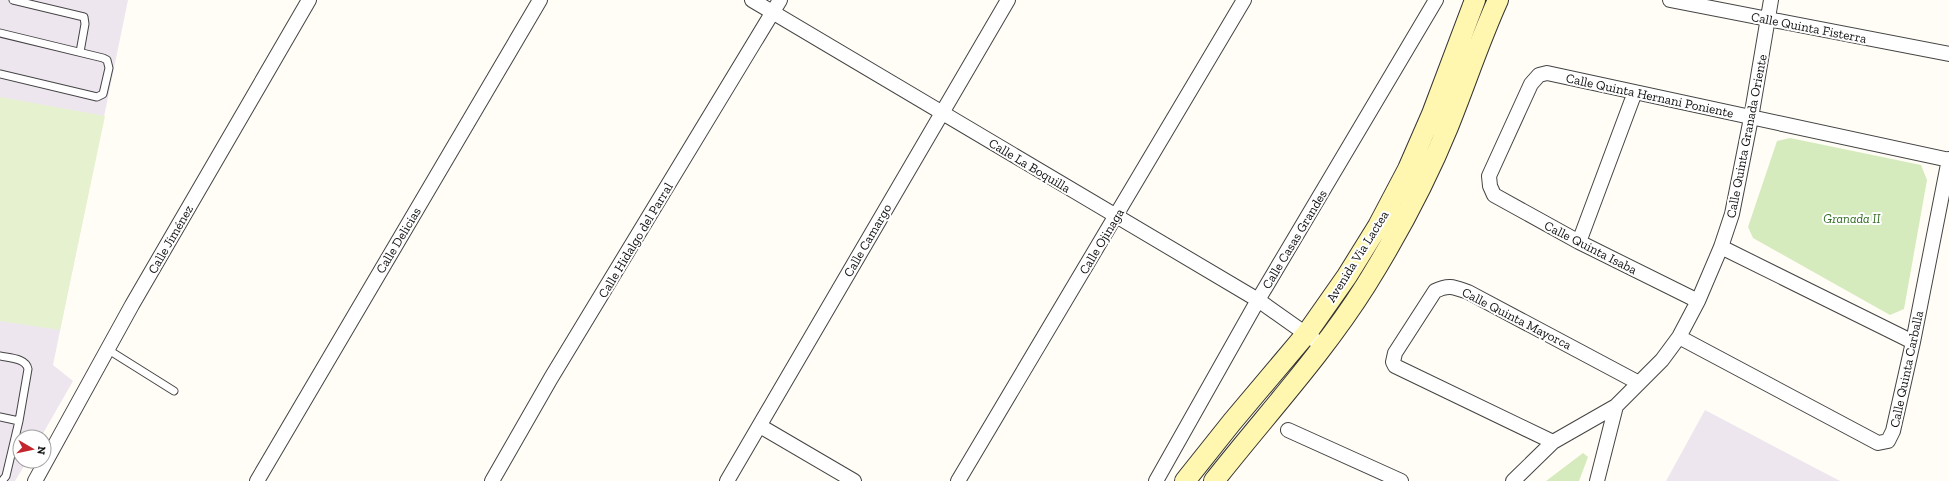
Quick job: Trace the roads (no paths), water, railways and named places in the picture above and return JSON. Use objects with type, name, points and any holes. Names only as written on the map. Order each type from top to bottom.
[{"type":"main road","name":"Avenida Via Lactea","points":[[1185,481],[1306,333],[1347,276],[1378,226],[1408,169],[1432,114],[1475,0]]},
{"type":"main road","name":"Avenida Via Lactea","points":[[1214,481],[1323,346],[1365,285],[1420,186],[1447,128],[1498,0]]},
{"type":"street","name":"Calle Jiménez","points":[[35,481],[107,349],[309,0]]},
{"type":"street","name":"Calle Delicias","points":[[257,481],[540,0]]},
{"type":"street","name":"Calle La Boquilla","points":[[752,0],[1258,300],[1323,346]]},
{"type":"street","name":"Calle Hidalgo del Parral","points":[[492,481],[551,378],[780,0]]},
{"type":"street","name":"Calle Camargo","points":[[726,481],[760,426],[941,112],[1008,0]]},
{"type":"street","name":"Calle Ojinaga","points":[[958,481],[1244,0]]},
{"type":"street","name":"Calle Casas Grandes","points":[[1156,481],[1258,300],[1436,0]]},
{"type":"street","name":"Calle Quinta Fisterra","points":[[1670,0],[1949,54]]},
{"type":"street","name":"Calle Quinta Granada Oriente","points":[[1513,481],[1554,442],[1616,406],[1662,360],[1679,338],[1698,301],[1721,247],[1732,214],[1751,118],[1771,0]]},
{"type":"street","name":"Calle Quinta Hernani Poniente","points":[[1490,186],[1489,176],[1531,84],[1538,75],[1547,73],[1949,160]]},
{"type":"street","points":[[1579,242],[1635,92]]},
{"type":"street","name":"Calle Quinta Carballa","points":[[1679,338],[1878,443],[1883,443],[1891,437],[1893,431],[1913,342],[1949,160]]},
{"type":"street","name":"Calle Quinta Isaba","points":[[1490,186],[1494,194],[1579,242],[1698,301]]},
{"type":"street","points":[[1721,247],[1913,342]]},
{"type":"street","name":"Calle Quinta Mayorca","points":[[1554,442],[1395,366],[1393,362],[1394,353],[1435,291],[1444,286],[1453,286],[1468,292],[1639,383]]},
{"type":"street","points":[[1597,481],[1616,406]]},
{"type":"street","points":[[760,426],[854,481]]},
{"type":"street","points":[[1288,430],[1401,481]]},
{"type":"lane","points":[[13,0],[84,17],[86,24],[80,52]]},
{"type":"lane","points":[[0,33],[103,58],[109,63],[104,89],[100,96],[92,97],[0,74]]},
{"type":"lane","points":[[107,349],[174,391]]},
{"type":"lane","points":[[0,356],[22,361],[28,365],[19,421],[6,476],[2,481]]},
{"type":"lane","points":[[0,417],[19,421]]},
{"type":"park label","name":"Granada II","points":[[1852,218]]}]
